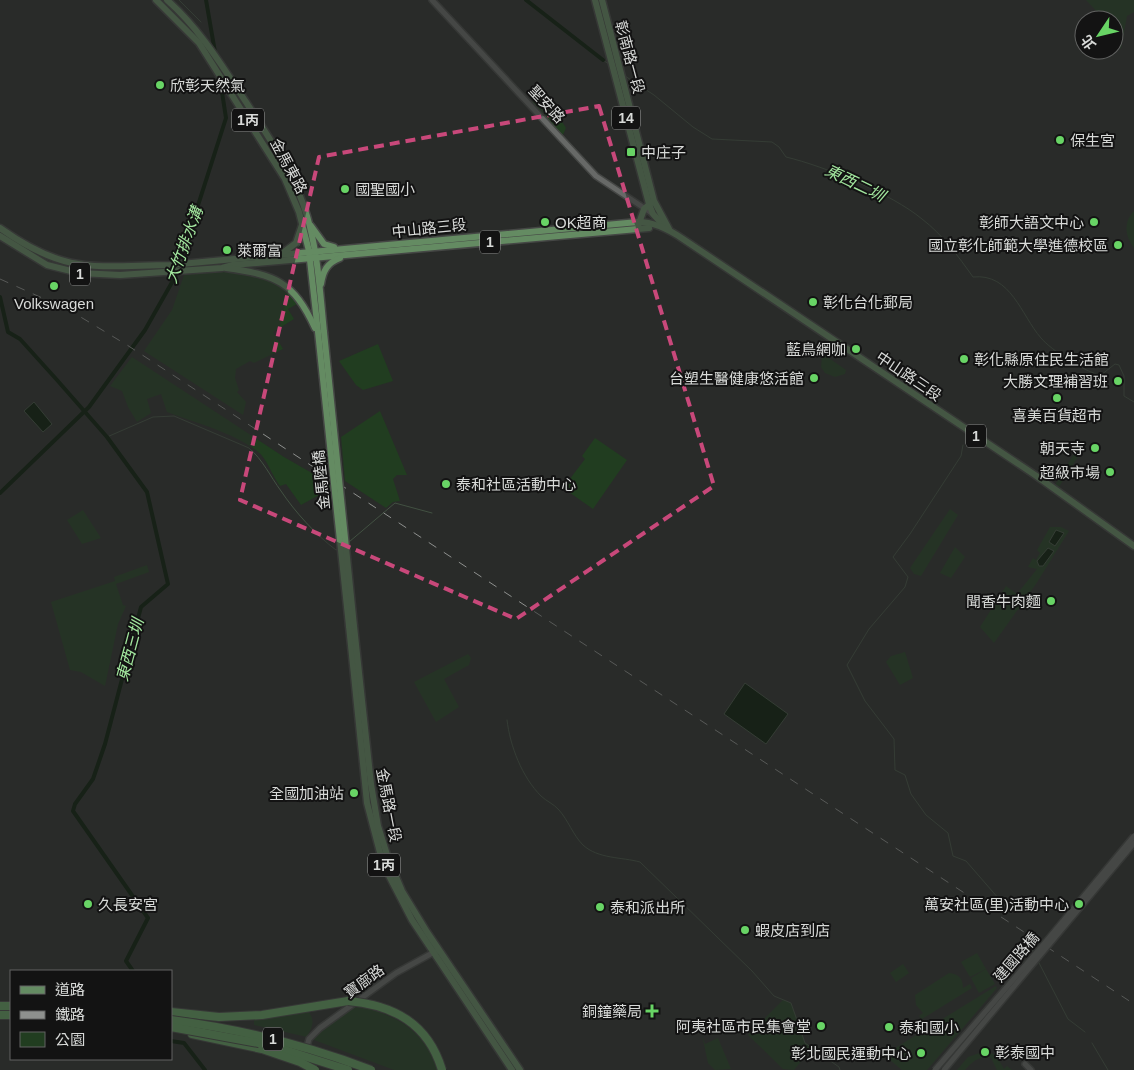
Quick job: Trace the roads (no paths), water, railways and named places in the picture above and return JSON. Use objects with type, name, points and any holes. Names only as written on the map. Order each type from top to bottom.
[{"type":"highway","points":[[172,1012],[233,1017],[280,1013],[348,1001],[373,1003],[396,1012],[416,1027],[433,1050],[442,1070]]},
{"type":"highway","name":"1","points":[[172,1020],[268,1037],[305,1047],[370,1070]]},
{"type":"highway","points":[[172,1028],[188,1034],[262,1049],[300,1062],[314,1070]]},
{"type":"highway","name":"1","points":[[172,1028],[269,1045],[348,1070]]},
{"type":"main road","name":"金馬東路","points":[[156,0],[199,43],[278,166],[305,223]]},
{"type":"main road","name":"金馬東路","points":[[167,0],[201,35],[264,130],[290,174],[312,254]]},
{"type":"main road","name":"彰南路一段","points":[[595,0],[650,208],[669,230]]},
{"type":"main road","name":"彰南路一段","points":[[602,0],[650,208]]},
{"type":"main road","points":[[641,225],[650,208],[669,230]]},
{"type":"main road","points":[[281,254],[296,243],[305,223],[324,244],[342,248]]},
{"type":"main road","name":"中山路三段","points":[[191,266],[281,254],[349,254],[641,225]]},
{"type":"main road","name":"中山路三段","points":[[191,266],[222,268],[233,264],[312,254],[342,248],[641,225],[669,230],[1035,475],[1134,546]]},
{"type":"main road","name":"1","points":[[0,228],[33,250],[64,262],[82,266],[170,268]]},
{"type":"main road","name":"1","points":[[0,236],[47,265],[79,273],[120,275],[191,266]]},
{"type":"main road","name":"1丙","points":[[312,254],[320,292],[321,332]]},
{"type":"main road","name":"1丙","points":[[312,254],[321,332]]},
{"type":"main road","points":[[320,292],[323,272],[327,266],[333,260],[349,254]]},
{"type":"main road","name":"1","points":[[222,268],[253,272],[288,287],[302,302],[321,332]]},
{"type":"main road","name":"金馬陸橋","points":[[321,332],[352,626]]},
{"type":"main road","name":"金馬路一段","points":[[352,626],[366,794],[373,831],[383,864],[398,894],[512,1070]]},
{"type":"main road","name":"金馬路一段","points":[[436,951],[520,1070]]},
{"type":"street","name":"聖安路","points":[[432,0],[596,176],[650,208]]},
{"type":"street","name":"建國路橋","points":[[935,1070],[1134,836]]},
{"type":"street","name":"建國路橋","points":[[944,1070],[1134,843]]},
{"type":"street","name":"寶廍路","points":[[314,1070],[303,1064],[309,1039],[320,1028],[396,973],[436,951]]},
{"type":"street","points":[[1024,1064],[1031,1070]]},
{"type":"waterway","points":[[179,0],[201,22]]},
{"type":"waterway","name":"大竹排水溝","points":[[206,0],[215,52]]},
{"type":"waterway","name":"東西二圳","points":[[526,0],[603,60]]},
{"type":"waterway","name":"東西二圳","points":[[603,60],[610,65]]},
{"type":"waterway","name":"東西二圳","points":[[625,76],[654,95],[693,127],[712,139],[772,142],[779,147],[786,157],[802,161],[857,182],[909,210],[930,225],[956,254],[973,277],[986,278],[1006,288],[1041,338],[1060,354],[1078,366],[1101,375],[1115,364],[1119,365],[1124,376],[1124,396],[1134,402]]},
{"type":"waterway","name":"大竹排水溝","points":[[0,493],[89,407],[145,330],[175,277],[226,118],[220,79]]},
{"type":"waterway","name":"東西三圳","points":[[0,297],[8,332],[20,339],[107,437],[147,492],[168,584],[141,607],[105,744],[93,779],[75,804],[73,811],[148,918],[126,961],[132,970]]},
{"type":"waterway","points":[[107,437],[153,417],[174,416],[249,448],[306,523],[336,550],[339,548]]},
{"type":"waterway","points":[[963,445],[961,456],[893,557],[908,577],[905,587],[869,629],[847,665],[865,701],[894,739],[895,770],[905,775],[911,794],[926,815],[948,833],[953,856],[966,861],[1006,907]]},
{"type":"waterway","points":[[349,542],[395,503],[432,513]]},
{"type":"waterway","points":[[507,720],[514,750],[528,780],[541,796],[559,810],[583,845],[596,853],[640,862],[752,971],[774,996],[791,1003],[805,1043],[839,1067],[840,1070]]},
{"type":"waterway","points":[[1025,935],[1034,953]]},
{"type":"waterway","points":[[1038,961],[1068,1019],[1085,1032]]},
{"type":"waterway","name":"東西三圳","points":[[172,1041],[184,1043],[205,1070]]},
{"type":"waterway","points":[[1092,1043],[1108,1070]]},
{"type":"railway","points":[[0,279],[69,310],[127,345],[1134,1004]]},
{"type":"place","name":"欣彰天然氣","points":[[160,85]]},
{"type":"place","name":"保生宮","points":[[1060,140]]},
{"type":"place","name":"中庄子","points":[[631,152]]},
{"type":"place","name":"國聖國小","points":[[345,189]]},
{"type":"place","name":"OK超商","points":[[545,222]]},
{"type":"place","name":"彰師大語文中心","points":[[1094,222]]},
{"type":"place","name":"國立彰化師範大學進德校區","points":[[1118,245]]},
{"type":"place","name":"萊爾富","points":[[227,250]]},
{"type":"place","name":"Volkswagen","points":[[54,286]]},
{"type":"place","name":"彰化台化郵局","points":[[813,302]]},
{"type":"place","name":"藍鳥網咖","points":[[856,349]]},
{"type":"place","name":"彰化縣原住民生活館","points":[[964,359]]},
{"type":"place","name":"台塑生醫健康悠活館","points":[[814,378]]},
{"type":"place","name":"大勝文理補習班","points":[[1118,381]]},
{"type":"place","name":"喜美百貨超市","points":[[1057,398]]},
{"type":"place","name":"朝天寺","points":[[1095,448]]},
{"type":"place","name":"超級市場","points":[[1110,472]]},
{"type":"place","name":"泰和社區活動中心","points":[[446,484]]},
{"type":"place","name":"聞香牛肉麵","points":[[1051,601]]},
{"type":"place","name":"全國加油站","points":[[354,793]]},
{"type":"place","name":"久長安宮","points":[[88,904]]},
{"type":"place","name":"萬安社區(里)活動中心","points":[[1079,904]]},
{"type":"place","name":"泰和派出所","points":[[600,907]]},
{"type":"place","name":"蝦皮店到店","points":[[745,930]]},
{"type":"place","name":"銅鐘藥局","points":[[652,1011]]},
{"type":"place","name":"阿夷社區市民集會堂","points":[[821,1026]]},
{"type":"place","name":"泰和國小","points":[[889,1027]]},
{"type":"place","name":"彰泰國中","points":[[985,1052]]},
{"type":"place","name":"彰北國民運動中心","points":[[921,1053]]}]
